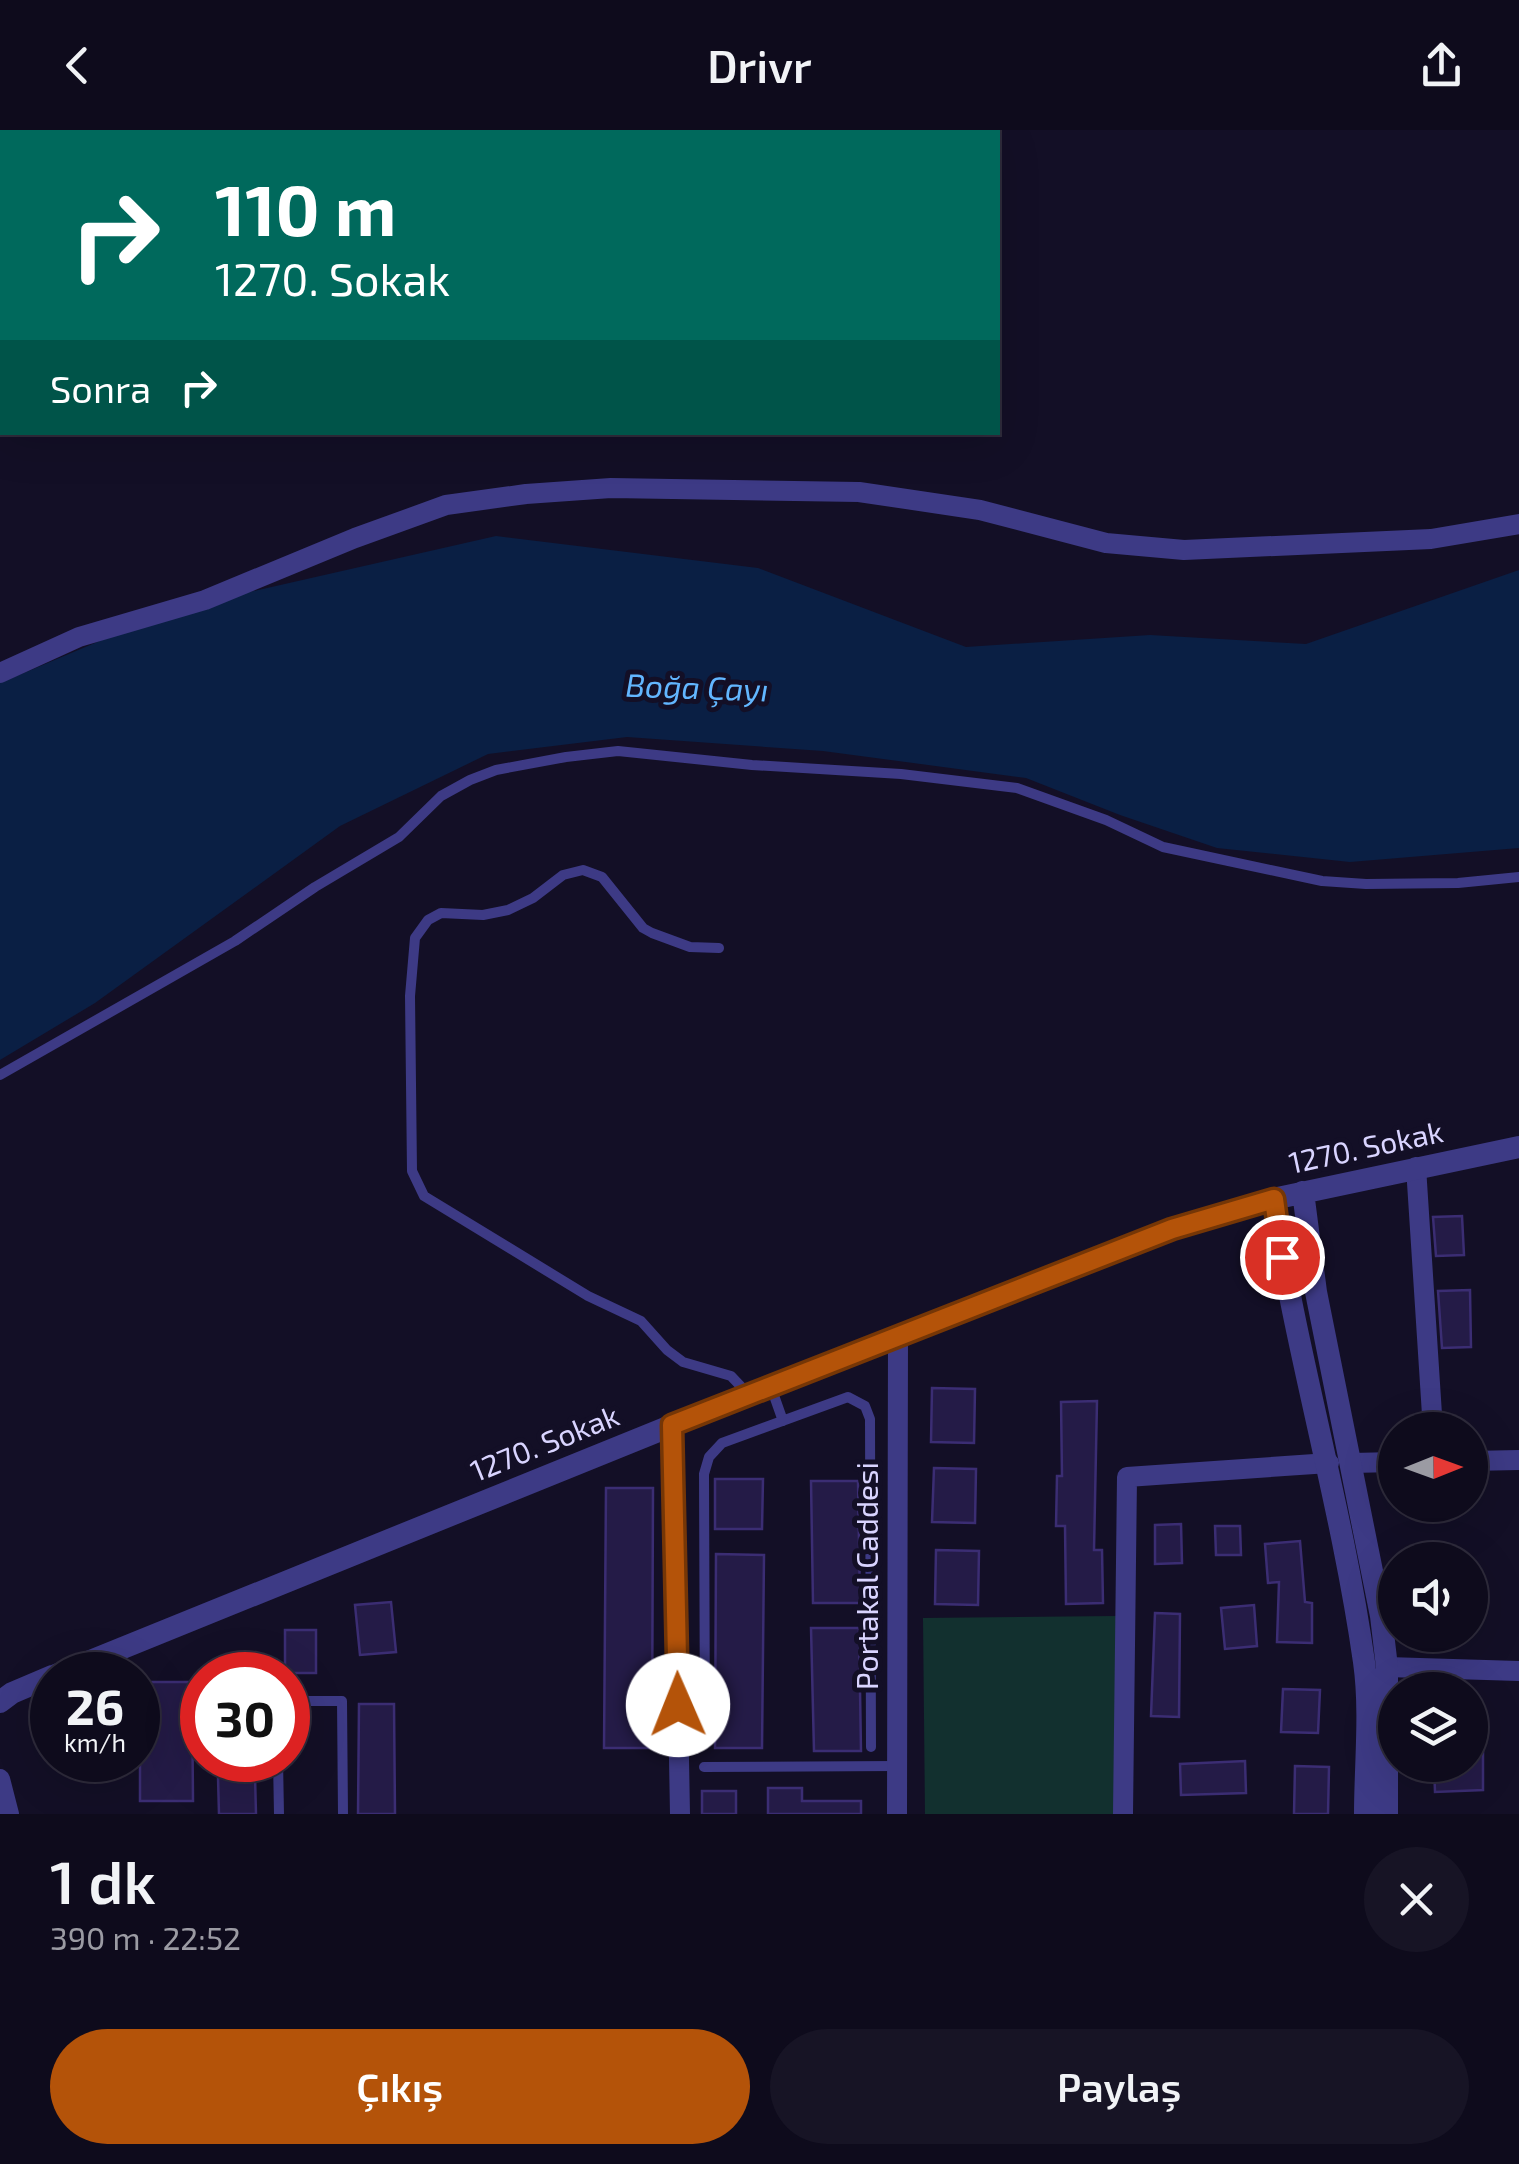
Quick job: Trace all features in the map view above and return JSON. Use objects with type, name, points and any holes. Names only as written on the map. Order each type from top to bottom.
[{"type":"street","points":[[0,673],[79,637],[205,600],[446,506],[526,494],[610,488],[859,492],[980,510],[1106,543],[1184,550],[1432,539],[1519,524]]},
{"type":"street","name":"1270. Sokak","points":[[113,1652],[672,1425],[1172,1229],[1302,1192],[1519,1147]]},
{"type":"street","points":[[1416,1167],[1432,1412]]},
{"type":"street","points":[[1302,1192],[1340,1463]]},
{"type":"street","points":[[1274,1199],[1286,1286],[1382,1616],[1365,1814]]},
{"type":"street","name":"Portakal Caddesi","points":[[896,1814],[898,1338]]},
{"type":"street","points":[[672,1425],[680,1814]]},
{"type":"street","points":[[1488,1461],[1519,1460]]},
{"type":"street","points":[[1123,1814],[1127,1477],[1378,1462]]},
{"type":"street","points":[[1376,1666],[1519,1671]]},
{"type":"street","points":[[1376,1666],[1387,1814]]},
{"type":"street","name":"1270. Sokak","points":[[0,1702],[30,1686]]},
{"type":"street","points":[[0,1778],[10,1814]]},
{"type":"lane","points":[[0,1075],[235,941],[399,837],[441,796],[496,770],[566,757],[618,751],[752,765],[900,774],[1016,788],[1106,820],[1163,847],[1322,881],[1458,883],[1519,877]]},
{"type":"lane","points":[[719,948],[690,946],[652,934],[642,928],[602,877],[583,870],[563,875],[508,910],[483,915],[441,914],[428,920],[415,938],[412,968],[412,1171],[424,1196],[588,1296],[641,1320],[666,1350],[683,1362],[731,1376],[760,1392],[783,1421]]},
{"type":"lane","points":[[704,1737],[706,1465],[722,1443],[841,1398],[860,1401],[869,1412],[871,1748]]},
{"type":"lane","points":[[310,1701],[342,1702],[343,1814]]},
{"type":"lane","points":[[704,1767],[897,1766]]},
{"type":"lane","points":[[278,1782],[278,1814]]},
{"type":"green space","points":[[1117,1616],[1115,1814],[925,1814],[923,1618]]},
{"type":"water","name":"Boğa Çayı","points":[[496,536],[758,568],[966,647],[1150,635],[1306,644],[1519,570],[1519,848],[1350,862],[1217,848],[1026,778],[823,751],[627,737],[488,754],[340,826],[95,1003],[0,1060],[0,683],[140,624],[227,597]]},
{"type":"building","points":[[1462,1216],[1464,1255],[1436,1256],[1433,1217]]},
{"type":"building","points":[[1470,1290],[1471,1347],[1442,1348],[1438,1291]]},
{"type":"building","points":[[932,1388],[975,1389],[974,1443],[931,1442]]},
{"type":"building","points":[[1097,1401],[1094,1550],[1102,1550],[1103,1603],[1066,1604],[1065,1526],[1056,1526],[1057,1476],[1062,1476],[1061,1402]]},
{"type":"building","points":[[934,1468],[976,1469],[975,1523],[932,1522]]},
{"type":"building","points":[[715,1479],[763,1479],[762,1529],[715,1529]]},
{"type":"building","points":[[811,1481],[858,1481],[860,1603],[813,1603]]},
{"type":"building","points":[[606,1488],[653,1488],[652,1748],[604,1748]]},
{"type":"building","points":[[1181,1524],[1182,1563],[1155,1564],[1155,1525]]},
{"type":"building","points":[[1215,1526],[1240,1526],[1241,1555],[1216,1555]]},
{"type":"building","points":[[1300,1541],[1305,1602],[1312,1603],[1312,1643],[1277,1642],[1279,1582],[1268,1583],[1265,1544]]},
{"type":"building","points":[[936,1550],[979,1551],[978,1605],[935,1604]]},
{"type":"building","points":[[716,1554],[764,1555],[762,1748],[715,1748]]},
{"type":"building","points":[[391,1602],[396,1652],[360,1655],[355,1605]]},
{"type":"building","points":[[1254,1605],[1257,1646],[1225,1649],[1221,1608]]},
{"type":"building","points":[[1155,1613],[1180,1614],[1179,1717],[1151,1716]]},
{"type":"building","points":[[811,1628],[859,1628],[861,1751],[814,1751]]},
{"type":"building","points":[[285,1630],[316,1630],[316,1673],[310,1673],[310,1652],[285,1652]]},
{"type":"building","points":[[160,1682],[180,1682],[180,1782],[193,1782],[193,1801],[140,1801],[140,1782],[160,1782]]},
{"type":"building","points":[[1283,1689],[1320,1690],[1318,1733],[1281,1732]]},
{"type":"building","points":[[359,1704],[394,1704],[395,1814],[358,1814]]},
{"type":"building","points":[[1245,1761],[1246,1793],[1181,1795],[1180,1764]]},
{"type":"building","points":[[1295,1766],[1329,1767],[1328,1814],[1294,1814]]},
{"type":"building","points":[[218,1782],[255,1782],[256,1814],[219,1814]]},
{"type":"building","points":[[1435,1782],[1483,1782],[1483,1790],[1435,1792]]},
{"type":"building","points":[[768,1788],[802,1788],[802,1801],[861,1801],[861,1814],[768,1814]]},
{"type":"building","points":[[702,1791],[736,1791],[736,1814],[702,1814]]},
{"type":"route","points":[[678,1705],[672,1425],[1172,1229],[1274,1199],[1282,1257]]}]
